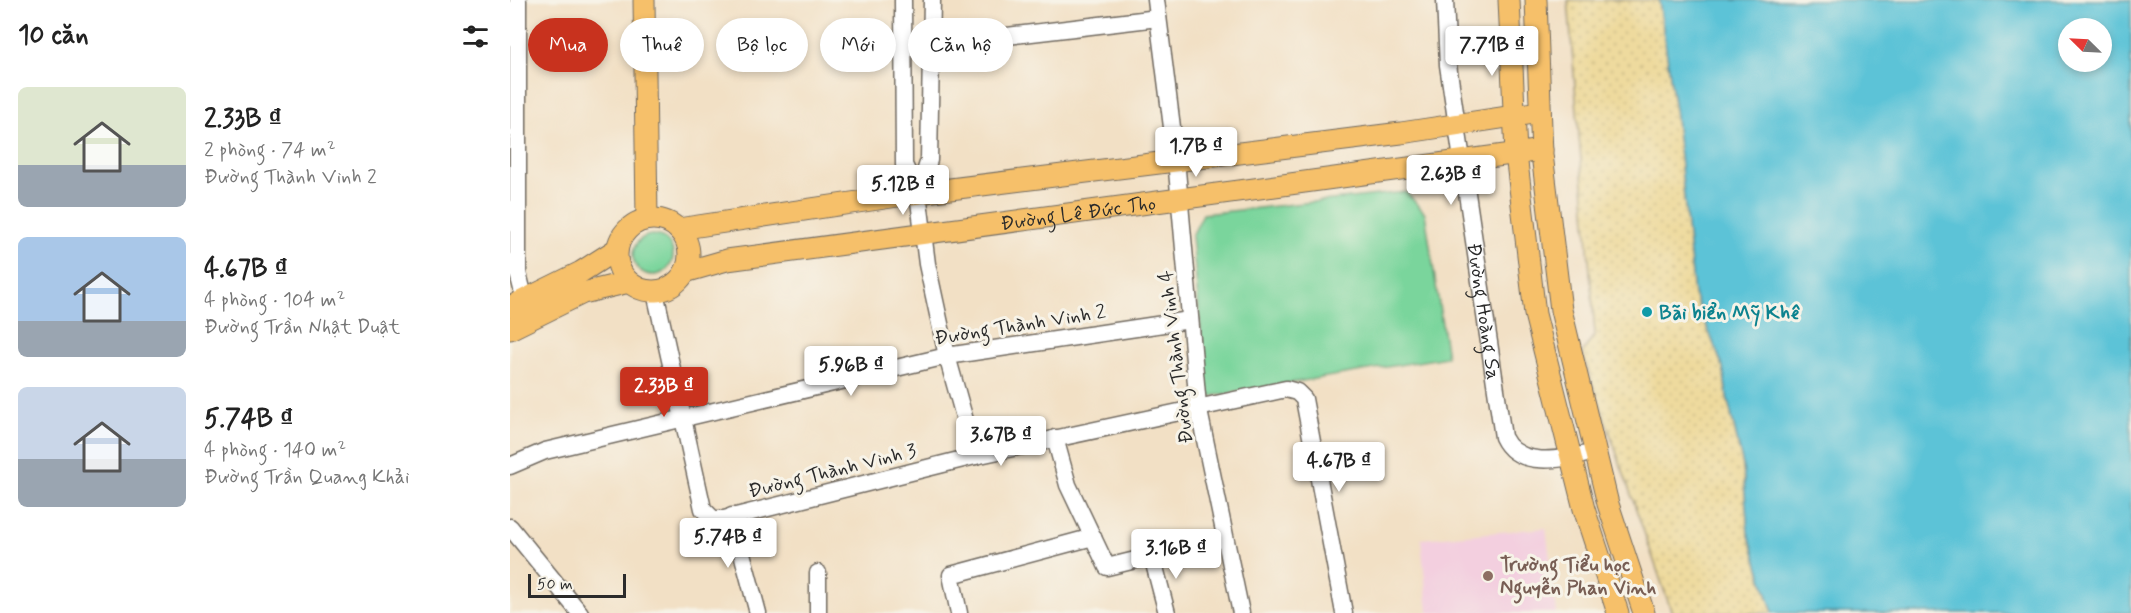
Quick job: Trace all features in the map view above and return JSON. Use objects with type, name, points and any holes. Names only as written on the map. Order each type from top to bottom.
[{"type":"main road","points":[[644,0],[647,219]]},
{"type":"main road","points":[[1509,0],[1516,154],[1535,314],[1584,509],[1618,613]]},
{"type":"main road","points":[[1536,0],[1542,150],[1561,310],[1608,504],[1644,613]]},
{"type":"main road","name":"Đường Lê Đức Thọ","points":[[678,228],[918,193],[1540,112]]},
{"type":"main road","name":"Đường Lê Đức Thọ","points":[[685,272],[727,260],[1181,201],[1542,150]]},
{"type":"main road","points":[[647,219],[661,219],[678,228],[689,249],[685,272],[673,285],[655,291],[636,288],[621,273],[617,249],[625,231],[647,219]]},
{"type":"main road","points":[[510,329],[524,307],[617,249]]},
{"type":"main road","points":[[524,307],[629,282]]},
{"type":"street","points":[[518,0],[518,273],[524,307]]},
{"type":"street","points":[[903,0],[904,165],[918,193],[922,235],[947,356],[975,456]]},
{"type":"street","points":[[932,0],[932,18]]},
{"type":"street","name":"Đường Thành Vinh 4","points":[[1156,0],[1181,201],[1198,406],[1241,613]]},
{"type":"street","name":"Đường Hoàng Sa","points":[[1445,0],[1448,65],[1503,437],[1506,445],[1521,456],[1536,459],[1571,457],[1596,452]]},
{"type":"street","points":[[1013,35],[1158,18]]},
{"type":"street","points":[[918,193],[929,160],[931,72]]},
{"type":"street","name":"Đường Thành Vinh 3","points":[[655,291],[703,509],[713,519],[975,456],[1198,406],[1286,389],[1297,392],[1304,399],[1344,613]]},
{"type":"street","name":"Đường Thành Vinh 2","points":[[510,466],[545,451],[682,421],[947,356],[1190,320]]},
{"type":"street","points":[[1055,438],[1068,485],[1107,567],[1225,537]]},
{"type":"street","points":[[732,516],[758,613]]},
{"type":"street","points":[[510,527],[580,613]]},
{"type":"street","points":[[959,613],[951,575],[1094,537]]},
{"type":"street","points":[[1152,556],[1167,613]]},
{"type":"street","points":[[818,573],[818,613]]},
{"type":"shaded area","name":"Trường Tiểu học Nguyễn Phan Vinh","points":[[1546,528],[1557,613],[1428,613],[1421,539]]},
{"type":"green space","points":[[1406,192],[1425,213],[1447,357],[1207,397],[1192,236],[1203,214]]},
{"type":"green space","points":[[653,235],[667,241],[673,255],[667,269],[653,275],[639,269],[633,255],[639,241]]},
{"type":"sand","name":"Bãi biển Mỹ Khê","points":[[1568,0],[1659,0],[1676,117],[1694,294],[1723,367],[1727,396],[1743,465],[1748,532],[1773,613],[1672,613],[1582,353],[1595,334]]},
{"type":"water","points":[[1659,0],[2131,0],[2131,613],[1773,613],[1748,532],[1743,465],[1727,396],[1723,367],[1694,294],[1676,117]]},
{"type":"place","name":"Bãi biển Mỹ Khê","points":[[1647,312]]},
{"type":"place","name":"Trường Tiểu học Nguyễn Phan Vinh","points":[[1488,576]]}]
